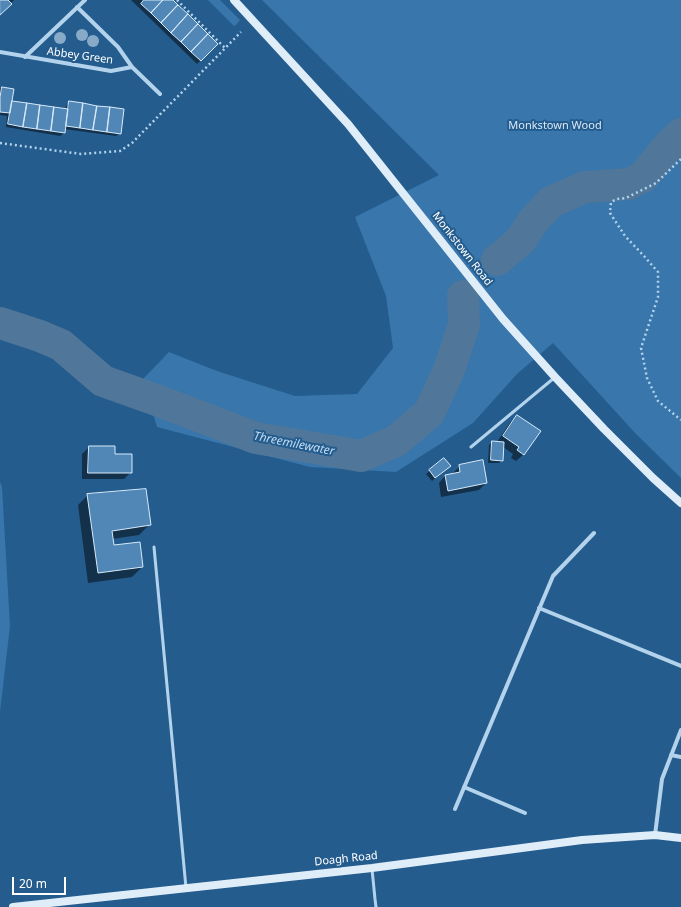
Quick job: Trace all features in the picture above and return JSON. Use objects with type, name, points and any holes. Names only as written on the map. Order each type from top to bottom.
[{"type":"main road","name":"Monkstown Road","points":[[234,0],[348,124],[503,319],[555,377],[626,451],[681,503]]},
{"type":"main road","name":"Doagh Road","points":[[13,907],[372,868],[582,840],[655,835],[681,838]]},
{"type":"street","name":"Abbey Green","points":[[25,57],[85,0]]},
{"type":"street","name":"Abbey Green","points":[[77,7],[118,47],[132,67],[160,94]]},
{"type":"street","name":"Abbey Green","points":[[0,52],[111,71],[132,67]]},
{"type":"street","points":[[455,809],[553,576],[594,533]]},
{"type":"street","points":[[539,608],[681,666]]},
{"type":"street","points":[[655,835],[662,779],[681,730]]},
{"type":"street","points":[[671,755],[681,757]]},
{"type":"street","points":[[464,787],[525,813]]},
{"type":"lane","points":[[471,447],[555,377]]},
{"type":"lane","points":[[154,548],[186,888]]},
{"type":"lane","points":[[372,868],[376,907]]},
{"type":"path","points":[[177,0],[225,48]]},
{"type":"path","points":[[0,143],[81,154],[120,151],[132,143],[241,32]]},
{"type":"path","points":[[681,160],[656,183],[626,198],[617,199],[611,202],[610,212],[625,236],[658,272],[658,297],[641,348],[648,378],[658,401],[681,420]]},
{"type":"green space","points":[[208,0],[220,0],[240,20],[235,26],[233,25]]},
{"type":"green space","name":"Monkstown Wood","points":[[262,0],[681,0],[681,478],[636,434],[553,343],[517,374],[473,423],[396,472],[310,467],[157,427],[143,379],[169,352],[217,371],[295,396],[357,394],[393,348],[386,296],[355,217],[439,175]]},
{"type":"green space","points":[[0,482],[2,487],[10,626],[0,712]]},
{"type":"building","points":[[0,0],[8,0],[12,4],[0,15]]},
{"type":"building","points":[[144,0],[163,0],[151,13],[141,4]]},
{"type":"building","points":[[163,0],[173,0],[178,5],[161,23],[151,13]]},
{"type":"building","points":[[178,5],[188,14],[171,33],[161,23]]},
{"type":"building","points":[[188,14],[198,24],[181,42],[171,33]]},
{"type":"building","points":[[198,24],[208,34],[191,52],[181,42]]},
{"type":"building","points":[[208,34],[218,44],[201,61],[191,52]]},
{"type":"building","points":[[2,87],[14,89],[10,113],[0,112]]},
{"type":"building","points":[[12,101],[27,103],[23,127],[8,124]]},
{"type":"building","points":[[69,101],[83,103],[80,128],[66,126]]},
{"type":"building","points":[[27,103],[40,105],[37,129],[23,127]]},
{"type":"building","points":[[83,103],[97,106],[93,130],[80,128]]},
{"type":"building","points":[[40,105],[54,107],[51,131],[37,129]]},
{"type":"building","points":[[97,106],[110,107],[107,132],[93,130]]},
{"type":"building","points":[[54,107],[68,109],[65,133],[51,131]]},
{"type":"building","points":[[110,107],[124,109],[121,134],[107,132]]},
{"type":"building","points":[[517,415],[541,431],[524,455],[517,450],[519,447],[503,436]]},
{"type":"building","points":[[492,441],[504,442],[503,461],[491,460]]},
{"type":"building","points":[[89,446],[115,446],[115,454],[132,454],[132,473],[88,473]]},
{"type":"building","points":[[444,458],[451,466],[435,478],[429,470]]},
{"type":"building","points":[[483,460],[487,483],[448,491],[445,475],[460,472],[459,465]]},
{"type":"building","points":[[146,489],[151,525],[112,531],[114,545],[140,542],[143,567],[98,573],[87,494]]},
{"type":"waterway","name":"Threemilewater","points":[[497,260],[520,241],[534,220],[551,202],[585,187],[629,184],[643,177],[670,144],[681,134]]},
{"type":"waterway","name":"Threemilewater","points":[[0,323],[40,336],[61,345],[103,381],[256,438],[361,456],[396,441],[429,413],[449,370],[464,325],[463,296]]}]
